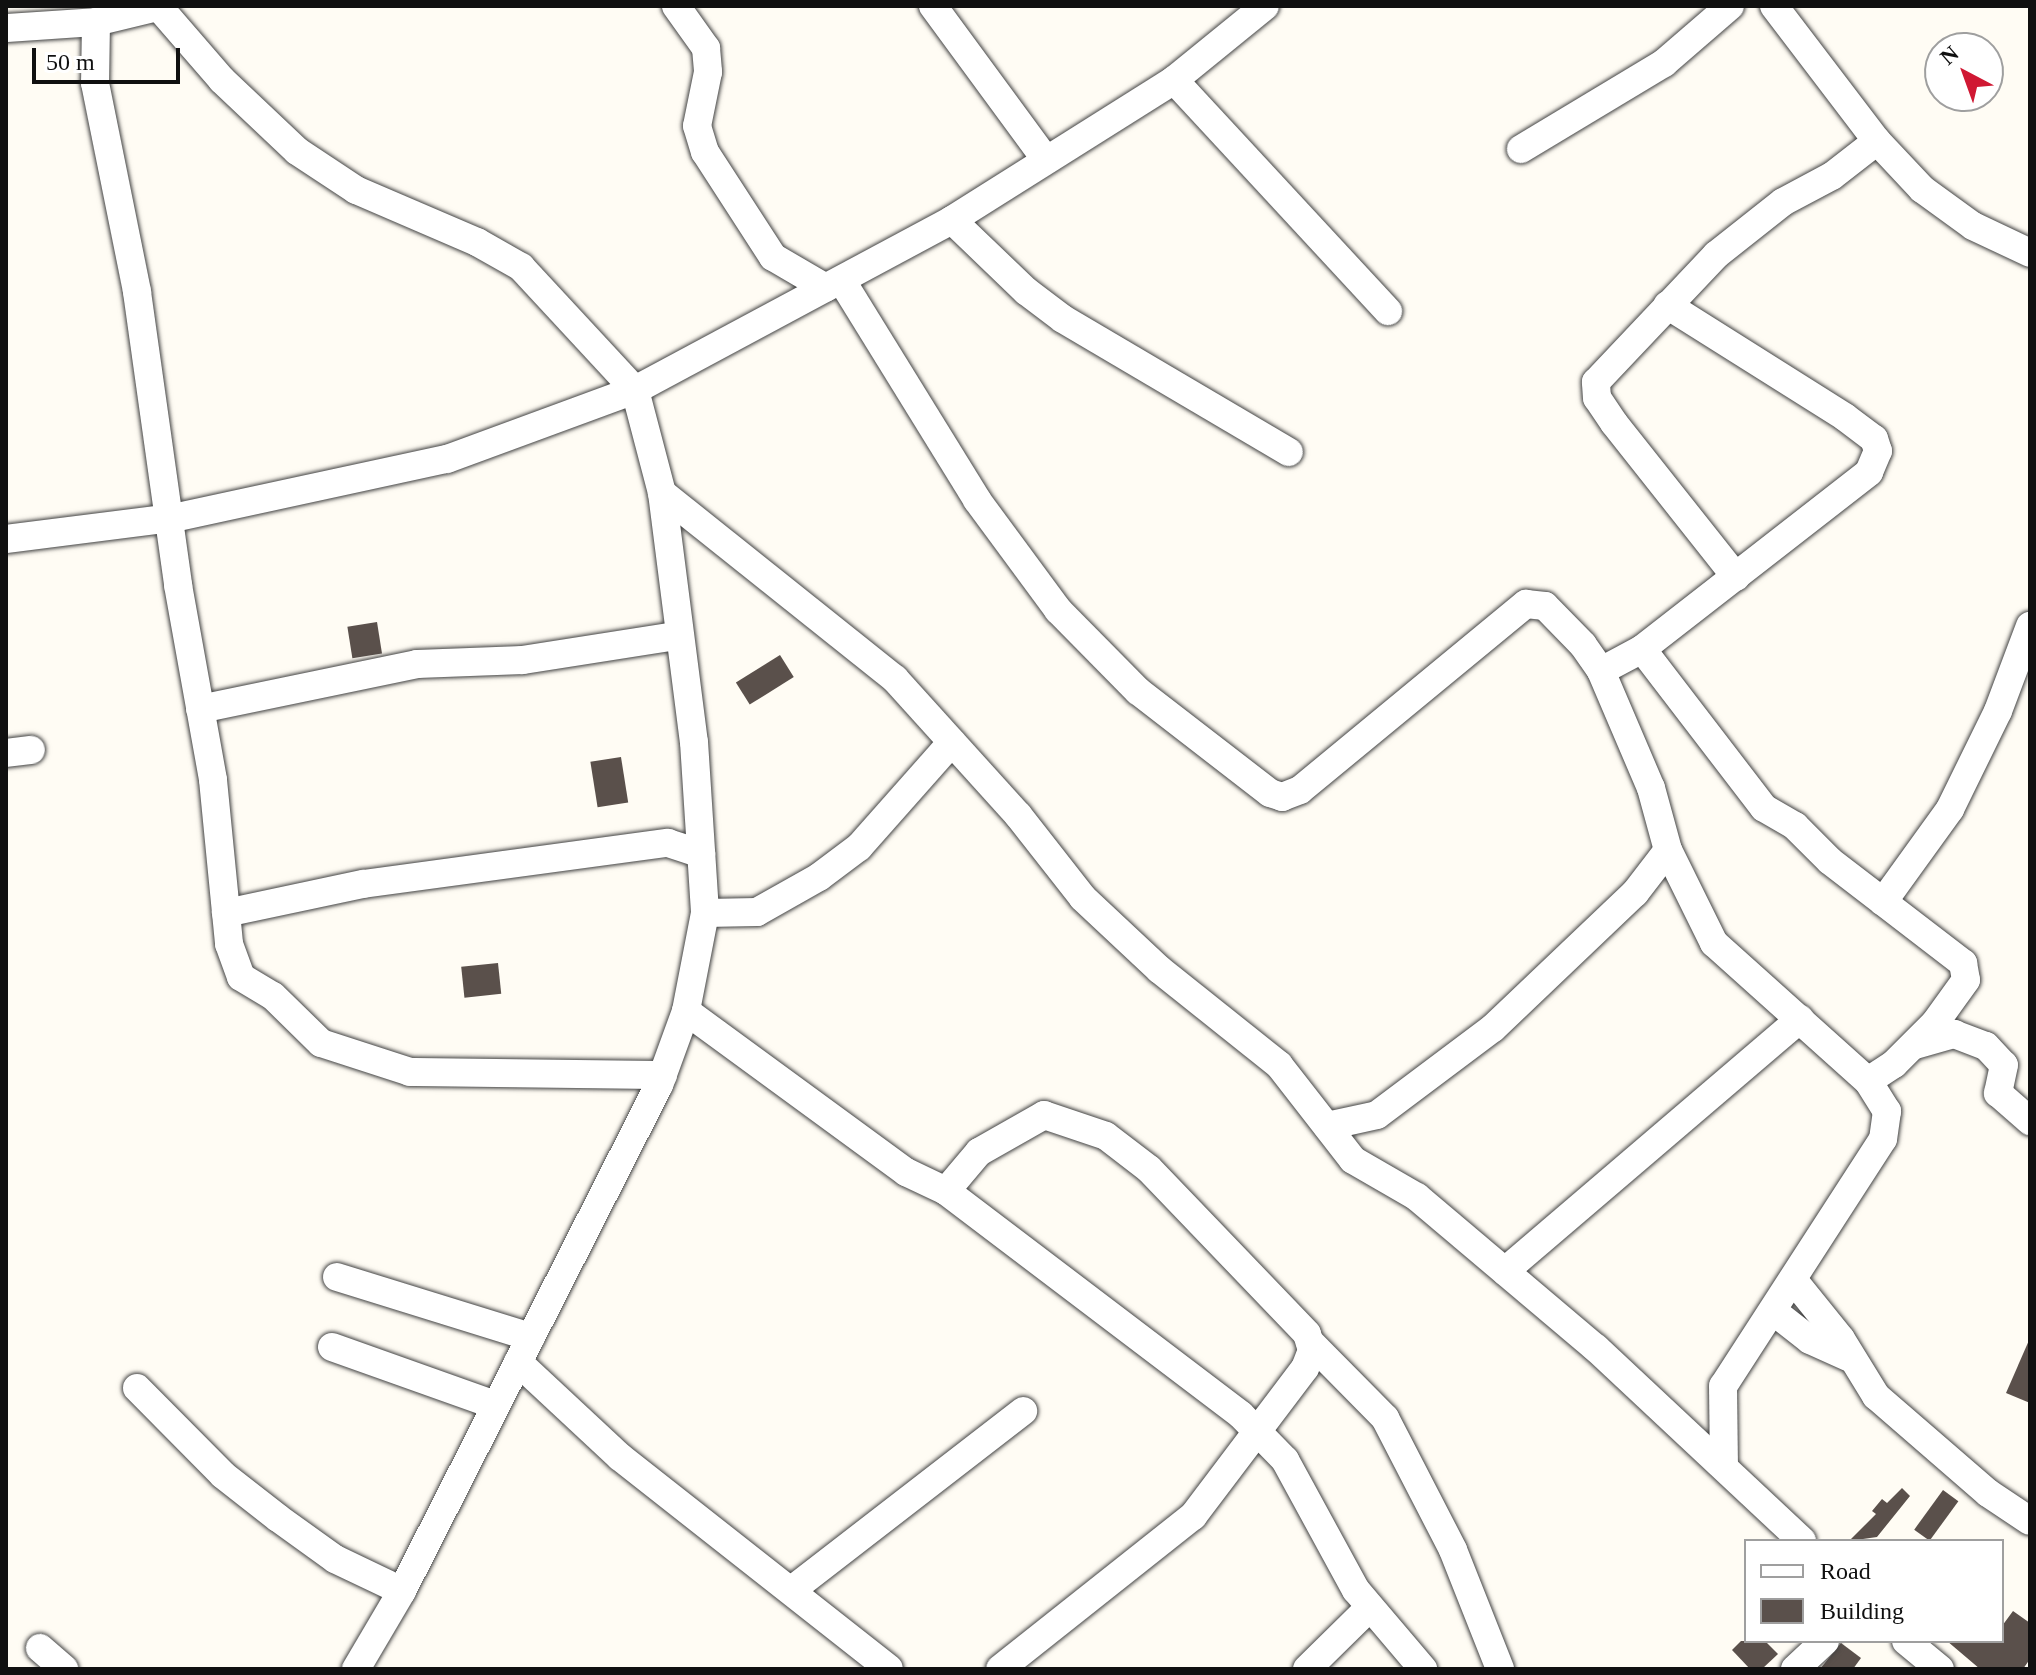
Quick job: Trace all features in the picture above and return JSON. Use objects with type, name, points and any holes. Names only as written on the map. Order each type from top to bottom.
[{"type":"street","points":[[676,6],[706,48],[708,72],[697,126],[705,152],[773,257],[834,285],[977,500],[1058,610],[1138,691],[1270,793],[1282,797],[1300,790],[1526,604],[1537,602],[1558,615],[1601,671],[1651,788],[1668,850],[1714,943],[1868,1081],[1887,1111],[1883,1139],[1795,1282],[1738,1356],[1723,1386],[1719,1427],[1724,1466]]},
{"type":"street","points":[[933,6],[1046,160]]},
{"type":"street","points":[[6,539],[173,518],[447,459],[635,390],[952,220],[1174,80],[1265,6]]},
{"type":"street","points":[[1521,149],[1664,63],[1730,6]]},
{"type":"street","points":[[1774,6],[1877,141],[1935,198],[1973,226],[2030,253]]},
{"type":"street","points":[[6,28],[96,22],[160,7],[222,80],[297,151],[356,190],[477,242],[521,267],[635,390],[662,493],[699,818],[705,913],[686,1011],[663,1075],[402,1591],[356,1669]]},
{"type":"street","points":[[96,22],[98,105],[137,292],[173,518],[178,585],[213,780],[226,913],[241,977],[273,996],[321,1043],[359,1052],[379,1065],[459,1075],[663,1075]]},
{"type":"street","points":[[1174,80],[1388,311]]},
{"type":"street","points":[[1736,577],[1614,423],[1594,390],[1602,374],[1689,279],[1783,202],[1832,176],[1877,141]]},
{"type":"street","points":[[952,220],[1026,291],[1063,319],[1289,452]]},
{"type":"street","points":[[1601,671],[1642,649],[1869,472],[1878,451],[1874,439],[1845,417],[1667,305]]},
{"type":"street","points":[[662,493],[868,655],[952,742],[1083,898],[1160,970],[1279,1065],[1359,1166],[1417,1197],[1505,1271],[1724,1466],[1800,1539]]},
{"type":"street","points":[[1883,902],[1950,809],[1998,711],[2030,626]]},
{"type":"street","points":[[200,709],[417,664],[523,660],[677,636]]},
{"type":"street","points":[[1642,649],[1764,808],[1795,826],[1883,902],[1955,954],[1966,971],[1959,993],[1914,1044],[1868,1081]]},
{"type":"street","points":[[705,913],[757,912],[819,877],[859,847],[952,742]]},
{"type":"street","points":[[668,843],[699,818]]},
{"type":"street","points":[[226,913],[363,884],[668,843],[701,854]]},
{"type":"street","points":[[1327,1126],[1377,1115],[1493,1028],[1635,893],[1668,850]]},
{"type":"street","points":[[686,1011],[906,1172],[946,1191],[1257,1431],[1285,1460],[1370,1607],[1423,1669]]},
{"type":"street","points":[[1505,1271],[1800,1019]]},
{"type":"street","points":[[1914,1044],[1954,1034],[1986,1046],[2004,1065],[1998,1093],[2030,1121]]},
{"type":"street","points":[[946,1191],[979,1152],[1010,1130],[1044,1115],[1068,1120],[1106,1136],[1149,1169],[1385,1418],[1453,1550],[1500,1669]]},
{"type":"street","points":[[337,1277],[531,1337]]},
{"type":"street","points":[[1795,1282],[1841,1339],[1848,1357],[1876,1396],[1988,1493],[2030,1521]]},
{"type":"street","points":[[1773,1311],[1810,1340],[1848,1357]]},
{"type":"street","points":[[1000,1669],[1193,1516],[1305,1368],[1310,1342]]},
{"type":"street","points":[[332,1347],[495,1405]]},
{"type":"street","points":[[518,1362],[620,1457],[793,1589],[889,1669]]},
{"type":"street","points":[[137,1388],[223,1475],[278,1518],[335,1559],[402,1591]]},
{"type":"street","points":[[793,1589],[1023,1411]]},
{"type":"street","points":[[1307,1669],[1370,1607]]},
{"type":"street","points":[[1795,1669],[1823,1643]]},
{"type":"street","points":[[1908,1643],[1940,1669]]},
{"type":"street","points":[[40,1648],[64,1669]]},
{"type":"building","points":[[377,622],[382,654],[352,658],[347,627]]},
{"type":"building","points":[[780,655],[794,677],[750,705],[736,683]]},
{"type":"building","points":[[621,757],[628,802],[598,807],[590,762]]},
{"type":"building","points":[[498,963],[501,994],[464,998],[461,967]]},
{"type":"building","points":[[2030,1338],[2030,1403],[2006,1393]]},
{"type":"building","points":[[1902,1488],[1910,1496],[1877,1537],[1851,1539],[1876,1514],[1872,1511],[1882,1499],[1887,1503]]},
{"type":"building","points":[[1943,1490],[1958,1501],[1931,1539],[1914,1530]]},
{"type":"building","points":[[2013,1611],[2030,1623],[2030,1659],[2023,1669],[1980,1669],[1949,1643],[2004,1643],[2004,1623]]},
{"type":"building","points":[[1741,1641],[1767,1643],[1778,1654],[1762,1669],[1750,1669],[1732,1650]]},
{"type":"building","points":[[1841,1643],[1861,1658],[1853,1669],[1820,1669]]}]
